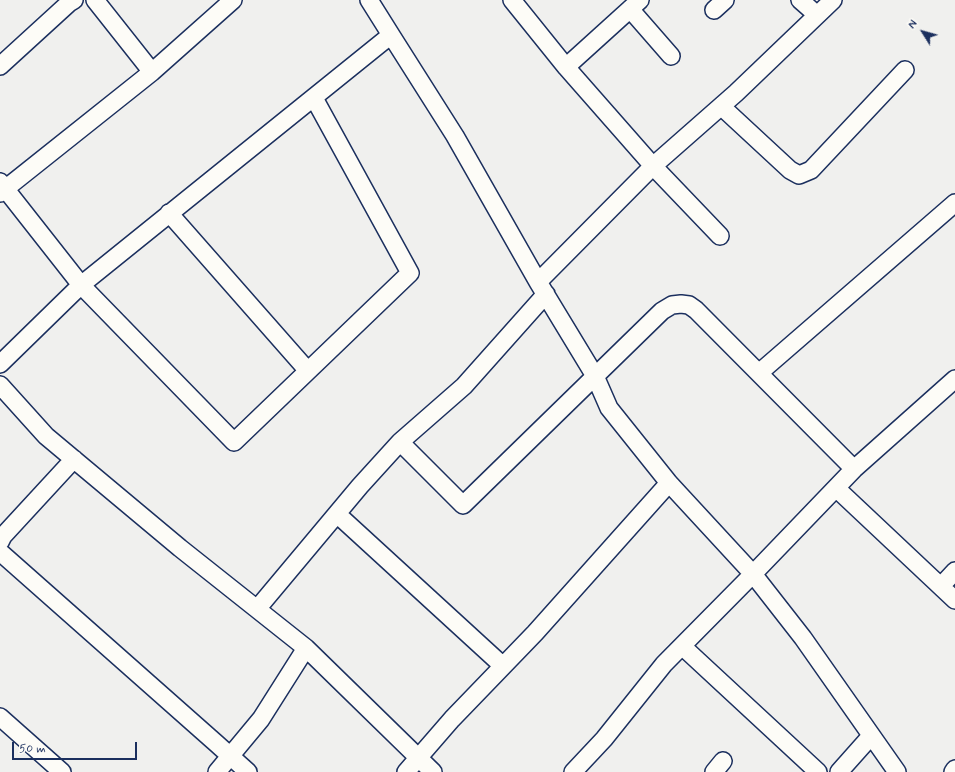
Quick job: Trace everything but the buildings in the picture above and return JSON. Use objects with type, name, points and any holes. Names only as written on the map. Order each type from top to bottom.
[{"type":"street","points":[[0,66],[74,0]]},
{"type":"street","points":[[95,0],[152,72]]},
{"type":"street","points":[[233,0],[152,72],[2,188],[80,285],[234,442],[410,273],[314,98]]},
{"type":"street","points":[[369,0],[455,136],[542,288],[595,376],[609,408],[669,483],[753,574],[803,638],[897,772]]},
{"type":"street","points":[[512,0],[566,67],[653,166],[720,236]]},
{"type":"street","points":[[800,0],[817,15]]},
{"type":"street","points":[[257,609],[400,442],[464,386],[542,288],[653,166],[722,107],[833,0]]},
{"type":"street","points":[[566,67],[635,4],[671,56]]},
{"type":"street","points":[[0,364],[80,285],[391,35]]},
{"type":"street","points":[[722,107],[790,170],[799,175],[811,170],[905,70]]},
{"type":"street","points":[[759,373],[955,203]]},
{"type":"street","points":[[169,213],[308,371]]},
{"type":"street","points":[[400,442],[463,505],[662,311],[672,305],[681,304],[689,305],[696,310],[854,469]]},
{"type":"street","points":[[573,772],[604,739],[664,664],[854,469],[955,379]]},
{"type":"street","points":[[0,385],[46,436],[180,548],[306,648],[433,772]]},
{"type":"street","points":[[0,542],[3,536],[74,459]]},
{"type":"street","points":[[406,772],[452,719],[535,633],[669,483]]},
{"type":"street","points":[[836,488],[955,600]]},
{"type":"street","points":[[337,514],[503,666]]},
{"type":"street","points":[[0,552],[248,772]]},
{"type":"street","points":[[940,586],[955,571]]},
{"type":"street","points":[[682,646],[818,772]]},
{"type":"street","points":[[217,772],[261,719],[306,648]]},
{"type":"street","points":[[0,717],[62,772]]},
{"type":"street","points":[[839,772],[871,736]]}]
